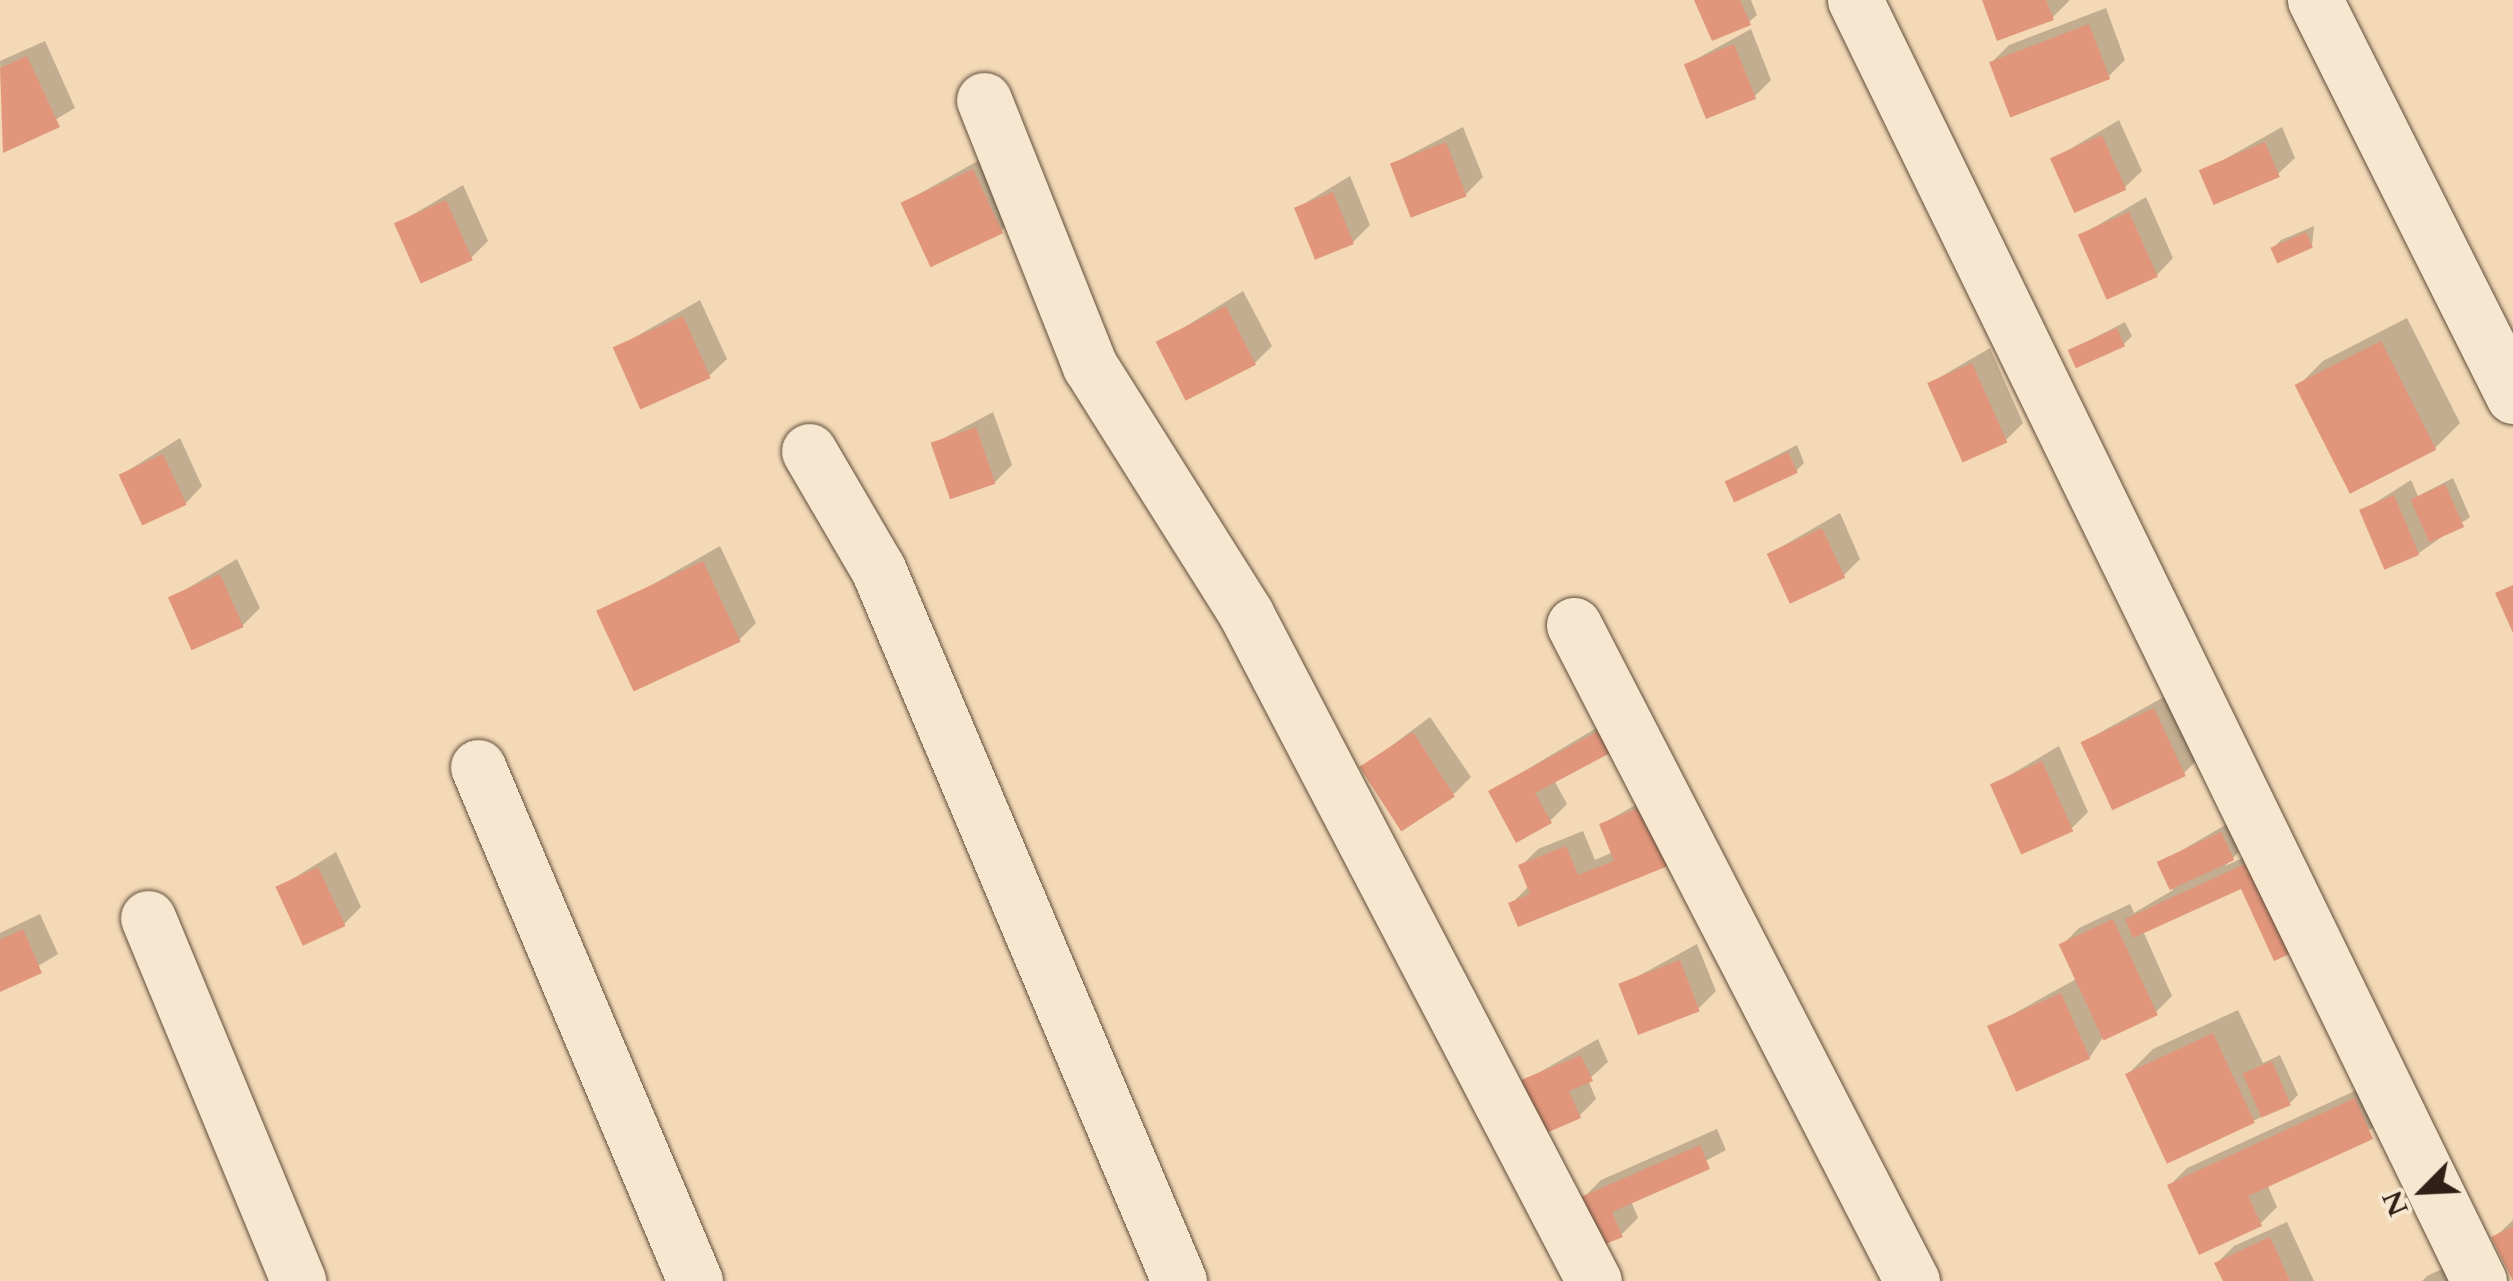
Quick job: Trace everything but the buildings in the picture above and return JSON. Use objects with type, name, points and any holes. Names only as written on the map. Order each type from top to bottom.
[{"type":"street","points":[[1855,0],[2479,1281]]},
{"type":"street","points":[[2315,0],[2513,396]]},
{"type":"street","points":[[984,100],[1090,366],[1246,614],[1594,1281]]},
{"type":"street","points":[[810,450],[878,569],[1179,1281]]},
{"type":"street","points":[[1574,624],[1912,1281]]},
{"type":"street","points":[[478,767],[695,1281]]},
{"type":"street","points":[[148,918],[298,1281]]}]
